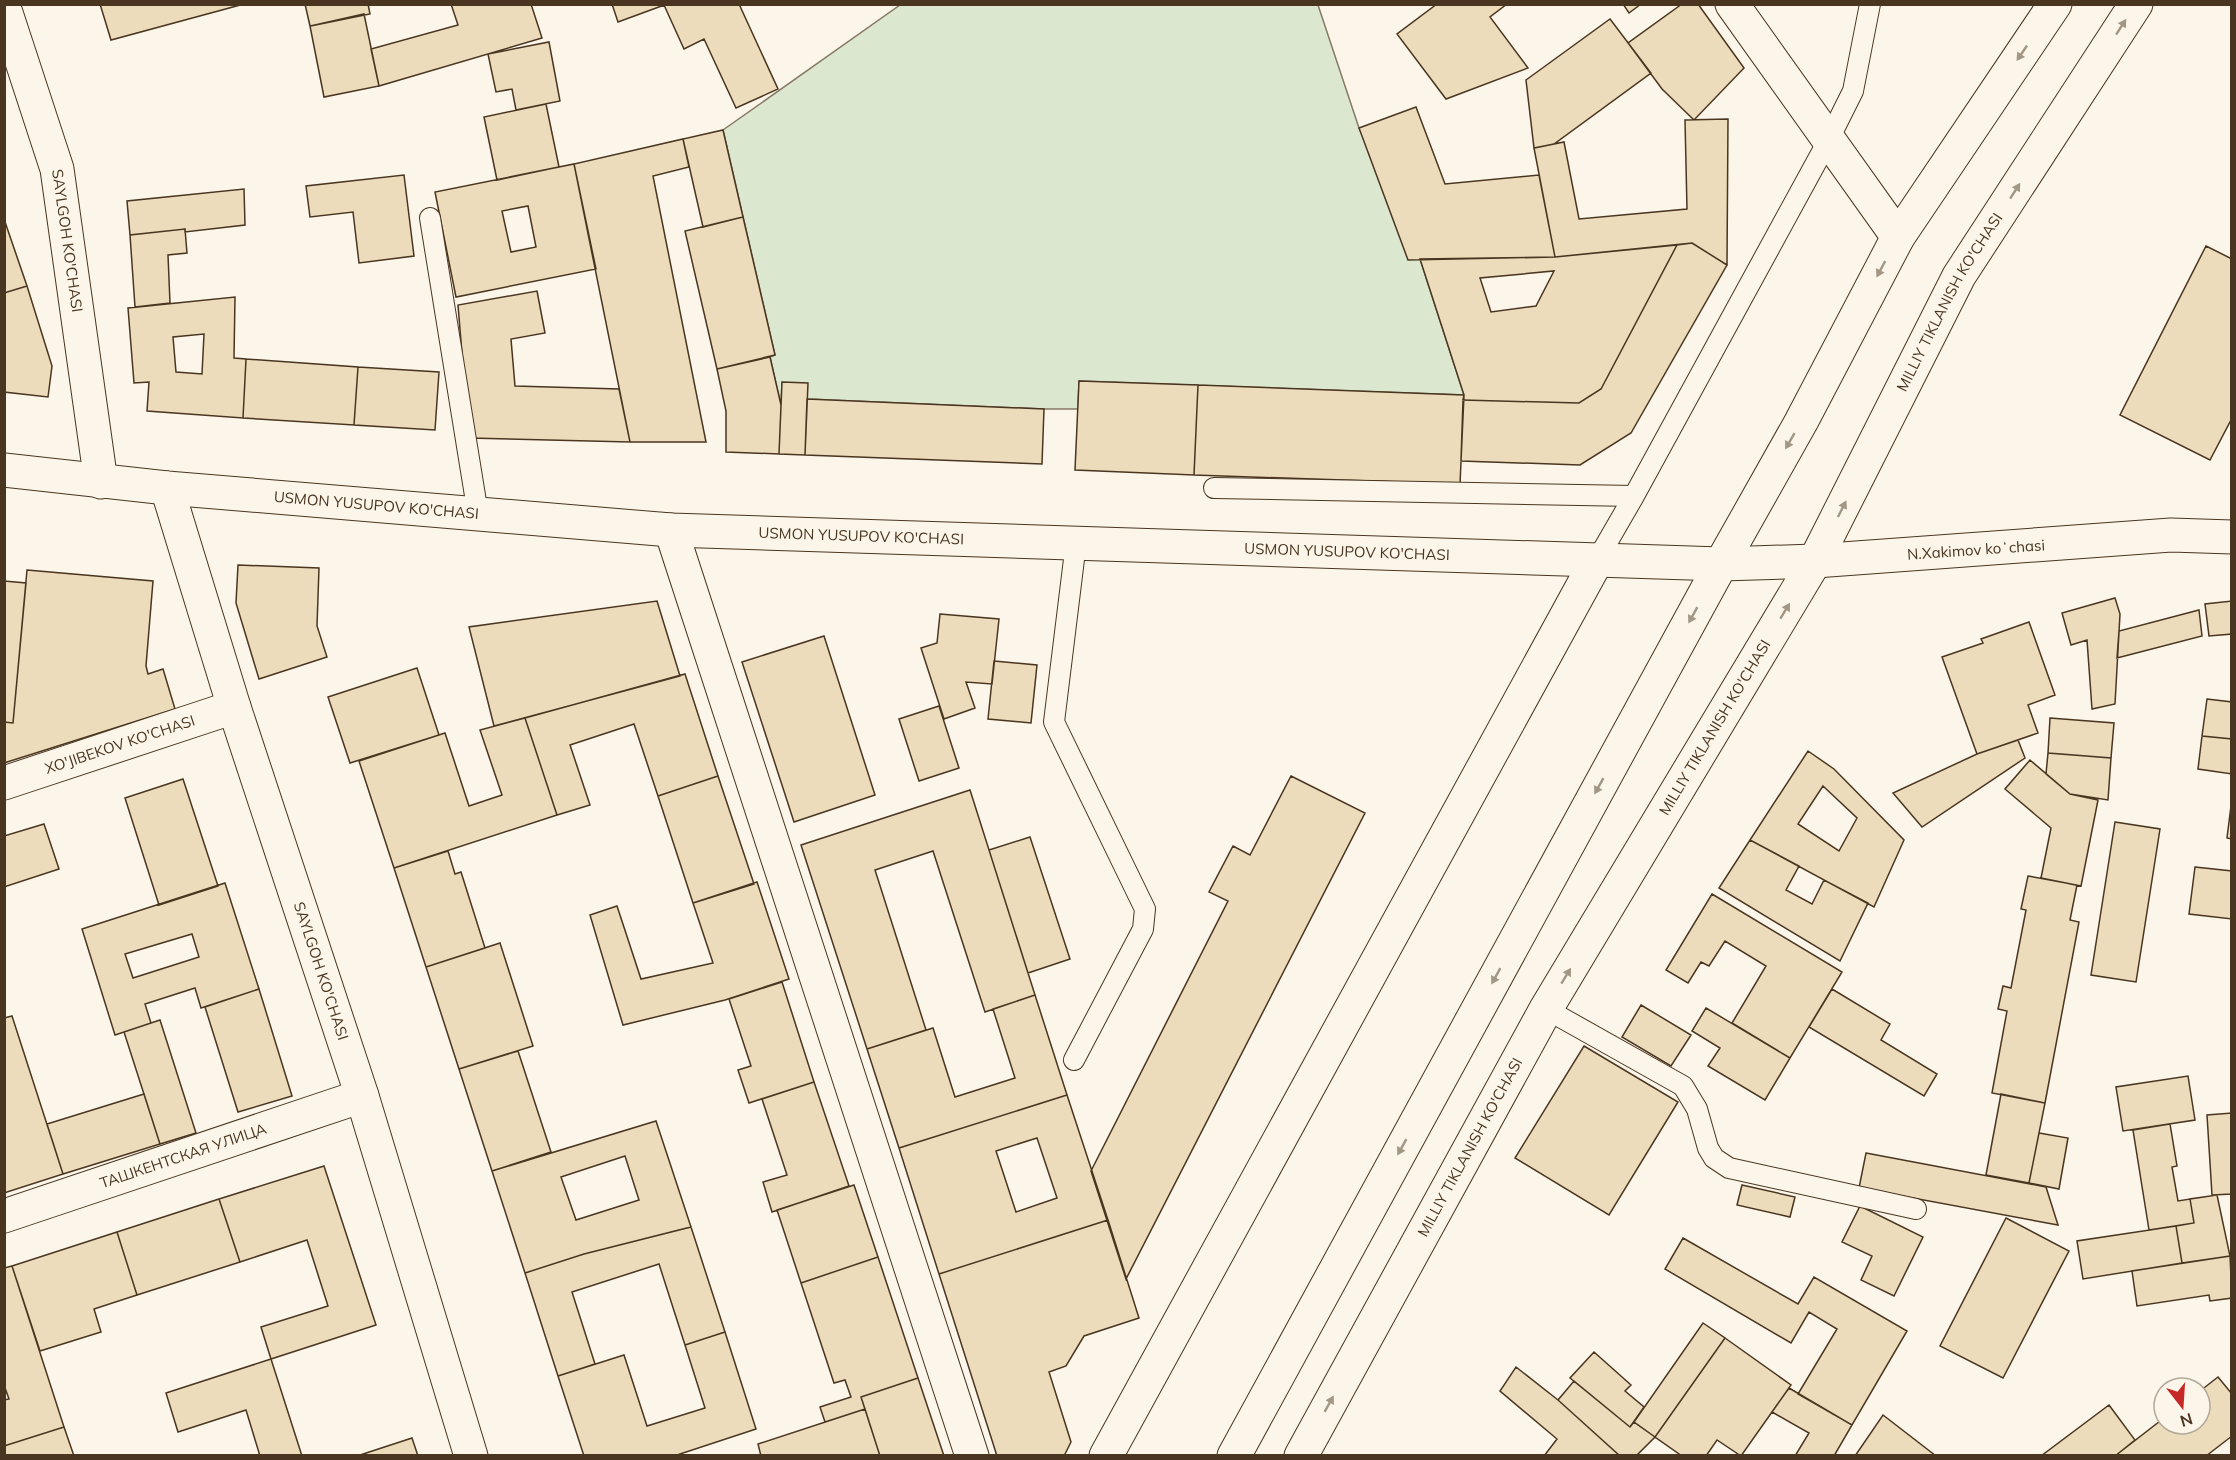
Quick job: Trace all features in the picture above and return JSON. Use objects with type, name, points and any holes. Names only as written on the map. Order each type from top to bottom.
[{"type":"main road","points":[[1732,4],[1898,237]]},
{"type":"main road","points":[[1234,1455],[1720,564],[1801,422],[1898,237],[2055,4]]},
{"type":"main road","name":"MILLIY TIKLANISH KO'CHASI","points":[[1301,1455],[1546,1008],[1815,561],[1959,276],[2136,4]]},
{"type":"main road","name":"SAYLGOH KO'CHASI","points":[[4,7],[57,169],[101,482]]},
{"type":"main road","name":"USMON YUSUPOV KO'CHASI","points":[[4,471],[167,488],[671,530],[1720,564]]},
{"type":"main road","name":"SAYLGOH KO'CHASI","points":[[167,488],[234,707],[362,1096],[471,1455]]},
{"type":"main road","points":[[671,530],[972,1455]]},
{"type":"main road","name":"N.Xakimov koʻchasi","points":[[1720,564],[1815,561],[2171,535],[2232,537]]},
{"type":"main road","points":[[1106,1455],[1597,560]]},
{"type":"main road","name":"XO'JIBEKOV KO'CHASI","points":[[4,783],[234,707]]},
{"type":"main road","name":"ТАШКЕНТСКАЯ УЛИЦА","points":[[4,1216],[362,1096]]},
{"type":"lane","points":[[1597,560],[1829,139],[1853,91],[1870,4]]},
{"type":"lane","points":[[430,218],[478,514]]},
{"type":"lane","points":[[1214,488],[1634,496]]},
{"type":"lane","points":[[1074,1060],[1143,929],[1145,909],[1054,722],[1076,543]]},
{"type":"lane","points":[[1546,1008],[1683,1086],[1697,1109],[1708,1148],[1720,1163],[1729,1168],[1916,1209]]},
{"type":"green space","points":[[900,5],[1318,5],[1359,128],[1420,259],[1464,395],[1079,381],[1078,409],[1044,409],[807,399],[782,383],[781,405],[770,357],[775,355],[723,130]]},
{"type":"building","points":[[100,4],[244,4],[111,40]]},
{"type":"building","points":[[305,4],[368,4],[370,14],[310,26]]},
{"type":"building","points":[[451,4],[531,4],[542,38],[379,86],[371,49],[458,25]]},
{"type":"building","points":[[612,4],[667,4],[618,22]]},
{"type":"building","points":[[739,4],[778,89],[736,108],[704,39],[684,49],[664,5]]},
{"type":"building","points":[[1437,4],[1507,4],[1490,17],[1528,68],[1446,99],[1397,34]]},
{"type":"building","points":[[1623,4],[1641,4],[1629,13]]},
{"type":"building","points":[[1682,4],[1698,4],[1744,68],[1694,120],[1662,89],[1628,43]]},
{"type":"building","points":[[364,14],[379,86],[324,97],[310,26]]},
{"type":"building","points":[[1610,19],[1651,73],[1554,144],[1534,148],[1526,80]]},
{"type":"building","points":[[549,42],[560,101],[516,110],[512,89],[496,92],[488,54]]},
{"type":"building","points":[[546,104],[559,167],[497,180],[484,117]]},
{"type":"building","points":[[1416,107],[1445,184],[1539,175],[1555,257],[1408,260],[1359,128]]},
{"type":"building","points":[[1728,119],[1727,265],[1692,243],[1555,257],[1534,148],[1564,142],[1579,219],[1687,209],[1685,120]]},
{"type":"building","points":[[723,130],[743,217],[703,227],[683,139]]},
{"type":"building","points":[[683,139],[689,167],[653,176],[706,442],[630,442],[574,164]]},
{"type":"building","points":[[574,164],[596,269],[456,297],[435,192]],"holes":[[[528,206],[536,247],[511,252],[502,211]]]},
{"type":"building","points":[[404,175],[414,256],[359,263],[353,212],[310,217],[306,186]]},
{"type":"building","points":[[244,189],[245,225],[130,235],[127,201]]},
{"type":"building","points":[[743,217],[775,355],[717,369],[685,231]]},
{"type":"building","points":[[4,219],[27,286],[4,293]]},
{"type":"building","points":[[185,229],[187,253],[168,255],[170,303],[135,307],[130,235]]},
{"type":"building","points":[[1692,243],[1727,265],[1631,433],[1580,465],[1461,461],[1463,400],[1579,403],[1601,389],[1677,245]]},
{"type":"building","points":[[1677,245],[1601,389],[1579,403],[1463,400],[1464,395],[1420,259],[1555,257]],"holes":[[[1554,271],[1536,306],[1491,312],[1480,278]]]},
{"type":"building","points":[[2206,246],[2232,259],[2232,418],[2210,460],[2120,415]]},
{"type":"building","points":[[27,286],[52,366],[48,397],[4,392],[4,293]]},
{"type":"building","points":[[537,291],[545,333],[511,339],[515,386],[619,389],[630,442],[469,438],[458,305]]},
{"type":"building","points":[[235,297],[234,358],[246,359],[243,418],[147,411],[149,382],[134,383],[128,308]],"holes":[[[204,334],[202,374],[176,372],[173,337]]]},
{"type":"building","points":[[770,357],[781,405],[779,454],[726,452],[726,411],[717,369]]},
{"type":"building","points":[[246,359],[358,367],[354,425],[243,418]]},
{"type":"building","points":[[358,367],[439,372],[435,430],[354,425]]},
{"type":"building","points":[[1079,381],[1198,385],[1194,475],[1075,470]]},
{"type":"building","points":[[782,382],[808,383],[805,455],[779,454]]},
{"type":"building","points":[[1198,385],[1464,395],[1460,484],[1194,475]]},
{"type":"building","points":[[807,399],[1044,409],[1042,464],[805,455]]},
{"type":"building","points":[[238,565],[319,568],[317,626],[327,657],[259,679],[236,603]]},
{"type":"building","points":[[27,570],[153,581],[146,666],[148,674],[163,669],[175,709],[4,763],[4,722],[13,723]]},
{"type":"building","points":[[4,581],[26,583],[13,723],[4,722]]},
{"type":"building","points":[[2115,598],[2120,614],[2115,704],[2092,709],[2087,640],[2071,645],[2062,613]]},
{"type":"building","points":[[657,601],[680,676],[494,726],[469,627]]},
{"type":"building","points":[[2232,601],[2232,634],[2209,636],[2205,604]]},
{"type":"building","points":[[2199,610],[2202,636],[2117,658],[2119,631]]},
{"type":"building","points":[[940,614],[999,619],[992,684],[966,682],[975,708],[944,719],[921,648],[937,643]]},
{"type":"building","points":[[2029,622],[2055,695],[2028,705],[2038,733],[1977,754],[1942,657],[1983,643],[1981,639]]},
{"type":"building","points":[[824,636],[875,795],[794,822],[742,662]]},
{"type":"building","points":[[994,661],[1037,665],[1031,723],[988,719]]},
{"type":"building","points":[[417,668],[439,735],[350,763],[328,697]]},
{"type":"building","points":[[685,674],[718,776],[658,796],[634,724],[570,745],[590,805],[557,815],[525,718]]},
{"type":"building","points":[[2207,699],[2232,702],[2232,739],[2202,736]]},
{"type":"building","points":[[939,706],[959,768],[919,781],[899,719]]},
{"type":"building","points":[[525,718],[557,815],[394,868],[359,761],[445,733],[469,806],[502,795],[480,730]]},
{"type":"building","points":[[2050,718],[2114,723],[2111,758],[2048,753]]},
{"type":"building","points":[[2202,736],[2232,739],[2232,774],[2198,769]]},
{"type":"building","points":[[2018,740],[2025,758],[1922,827],[1893,793],[1977,754]]},
{"type":"building","points":[[1808,751],[1834,769],[1904,840],[1874,907],[1750,840]],"holes":[[[1823,786],[1857,818],[1839,851],[1798,824]]]},
{"type":"building","points":[[2048,753],[2111,758],[2108,800],[2070,794],[2046,774]]},
{"type":"building","points":[[2030,760],[2070,794],[2098,800],[2081,886],[2041,878],[2051,828],[2005,789]]},
{"type":"building","points":[[718,776],[754,884],[693,903],[658,796]]},
{"type":"building","points":[[1291,776],[1365,813],[1126,1279],[1091,1171],[1228,901],[1209,892],[1233,846],[1250,855]]},
{"type":"building","points":[[183,779],[218,886],[159,905],[125,798]]},
{"type":"building","points":[[970,790],[1035,995],[985,1012],[933,851],[875,870],[926,1030],[867,1049],[801,845]]},
{"type":"building","points":[[2232,798],[2232,839],[2227,838]]},
{"type":"building","points":[[2115,822],[2160,829],[2136,982],[2091,975]]},
{"type":"building","points":[[44,824],[59,869],[4,887],[4,836]]},
{"type":"building","points":[[1030,837],[1070,959],[1028,973],[989,850]]},
{"type":"building","points":[[1750,840],[1799,866],[1786,890],[1812,904],[1824,880],[1868,903],[1840,961],[1719,888]]},
{"type":"building","points":[[448,851],[455,874],[461,872],[485,948],[426,967],[394,868]]},
{"type":"building","points":[[2195,867],[2232,871],[2232,919],[2189,914]]},
{"type":"building","points":[[2028,876],[2077,885],[2070,920],[2079,922],[2045,1103],[1992,1093],[2007,1011],[1998,1009],[2003,986],[2011,988],[2026,910],[2021,909]]},
{"type":"building","points":[[757,882],[789,979],[725,1000],[623,1025],[590,915],[617,906],[641,979],[713,963],[693,903]]},
{"type":"building","points":[[225,883],[259,989],[201,1008],[195,988],[145,1004],[151,1023],[115,1035],[82,929]],"holes":[[[192,934],[199,957],[133,978],[125,954]]]},
{"type":"building","points":[[1712,894],[1842,972],[1790,1058],[1732,1023],[1766,966],[1725,941],[1709,966],[1701,962],[1688,983],[1666,970]]},
{"type":"building","points":[[500,943],[533,1046],[459,1069],[426,967]]},
{"type":"building","points":[[782,982],[814,1082],[749,1103],[738,1070],[751,1066],[729,999]]},
{"type":"building","points":[[259,989],[292,1096],[238,1112],[205,1007]]},
{"type":"building","points":[[1832,989],[1890,1024],[1881,1040],[1937,1074],[1924,1096],[1809,1027]]},
{"type":"building","points":[[1035,995],[1067,1095],[899,1148],[867,1049],[933,1028],[955,1097],[1015,1078],[993,1009]]},
{"type":"building","points":[[1641,1005],[1691,1035],[1671,1066],[1622,1037]]},
{"type":"building","points":[[1706,1008],[1790,1058],[1765,1100],[1708,1066],[1720,1048],[1692,1031]]},
{"type":"building","points":[[12,1016],[63,1174],[4,1193],[4,1018]]},
{"type":"building","points":[[160,1020],[196,1133],[160,1144],[124,1032]]},
{"type":"building","points":[[1584,1046],[1678,1102],[1609,1215],[1515,1158]]},
{"type":"building","points":[[518,1051],[551,1152],[492,1171],[459,1069]]},
{"type":"building","points":[[2188,1076],[2195,1120],[2123,1131],[2116,1087]]},
{"type":"building","points":[[814,1082],[849,1186],[772,1212],[763,1182],[787,1175],[762,1099]]},
{"type":"building","points":[[144,1094],[160,1144],[63,1174],[47,1124]]},
{"type":"building","points":[[2001,1094],[2045,1103],[2029,1183],[1986,1175]]},
{"type":"building","points":[[1067,1095],[1108,1220],[939,1274],[899,1148]],"holes":[[[1037,1138],[1057,1198],[1016,1212],[996,1151]]]},
{"type":"building","points":[[2232,1113],[2232,1194],[2212,1195],[2207,1115]]},
{"type":"building","points":[[656,1121],[691,1227],[584,1254],[525,1273],[492,1171]],"holes":[[[625,1156],[639,1200],[576,1220],[561,1177]]]},
{"type":"building","points":[[2170,1124],[2177,1166],[2172,1167],[2178,1201],[2190,1199],[2194,1223],[2149,1230],[2133,1130]]},
{"type":"building","points":[[2039,1133],[2068,1138],[2059,1189],[2029,1183]]},
{"type":"building","points":[[1866,1153],[2046,1187],[2058,1225],[1859,1188]]},
{"type":"building","points":[[324,1166],[376,1325],[271,1359],[261,1327],[328,1306],[307,1240],[240,1262],[219,1199]]},
{"type":"building","points":[[854,1185],[878,1257],[801,1283],[777,1210]]},
{"type":"building","points":[[1742,1185],[1795,1197],[1790,1217],[1737,1205]]},
{"type":"building","points":[[2217,1195],[2230,1256],[2182,1263],[2176,1226],[2194,1223],[2190,1199]]},
{"type":"building","points":[[219,1199],[240,1262],[137,1295],[117,1232]]},
{"type":"building","points":[[1860,1206],[1923,1237],[1894,1296],[1861,1280],[1872,1256],[1842,1242]]},
{"type":"building","points":[[2006,1218],[2069,1251],[2003,1378],[1940,1346]]},
{"type":"building","points":[[1108,1220],[1139,1318],[1084,1336],[1066,1366],[1049,1372],[1071,1442],[1064,1456],[997,1456],[939,1274]]},
{"type":"building","points":[[2176,1226],[2182,1263],[2083,1279],[2077,1241]]},
{"type":"building","points":[[691,1227],[725,1332],[685,1345],[659,1264],[572,1292],[595,1364],[558,1376],[525,1273],[584,1254]]},
{"type":"building","points":[[117,1232],[137,1295],[94,1309],[101,1332],[40,1351],[12,1266]]},
{"type":"building","points":[[1683,1238],[1798,1304],[1814,1277],[1907,1331],[1852,1425],[1798,1394],[1837,1329],[1809,1312],[1791,1343],[1665,1269]]},
{"type":"building","points":[[2230,1256],[2232,1298],[2210,1301],[2209,1295],[2137,1306],[2132,1271]]},
{"type":"building","points":[[878,1257],[918,1378],[861,1397],[865,1409],[825,1422],[820,1407],[851,1397],[845,1380],[834,1383],[801,1283]]},
{"type":"building","points":[[12,1266],[64,1427],[4,1446],[4,1400],[9,1399],[4,1385],[4,1268]]},
{"type":"building","points":[[1703,1323],[1725,1338],[1655,1437],[1634,1422]]},
{"type":"building","points":[[725,1332],[756,1429],[674,1456],[584,1456],[558,1376],[624,1355],[647,1426],[705,1408],[685,1345]]},
{"type":"building","points":[[1725,1338],[1791,1385],[1741,1456],[1717,1440],[1706,1456],[1682,1456],[1655,1437]]},
{"type":"building","points":[[1594,1352],[1631,1385],[1625,1391],[1644,1407],[1630,1427],[1570,1378]]},
{"type":"building","points":[[271,1359],[302,1456],[260,1456],[246,1410],[178,1432],[166,1393]]},
{"type":"building","points":[[1516,1367],[1558,1400],[1620,1456],[1544,1456],[1557,1439],[1500,1391]]},
{"type":"building","points":[[2218,1377],[2232,1394],[2232,1436],[2206,1456],[2115,1456],[2152,1427],[2152,1436],[2212,1436],[2212,1382]]},
{"type":"building","points":[[918,1378],[944,1456],[880,1456],[861,1397]]},
{"type":"building","points":[[1574,1381],[1630,1427],[1634,1422],[1655,1437],[1636,1456],[1620,1456],[1558,1400]]},
{"type":"building","points":[[1789,1388],[1852,1425],[1834,1456],[1795,1456],[1809,1433],[1772,1412]]},
{"type":"building","points":[[2109,1405],[2135,1440],[2115,1456],[2041,1456]]},
{"type":"building","points":[[865,1409],[880,1456],[761,1456],[758,1444]]},
{"type":"building","points":[[1883,1415],[1936,1456],[1855,1456]]},
{"type":"building","points":[[64,1427],[74,1456],[4,1456],[4,1446]]},
{"type":"building","points":[[412,1438],[418,1456],[357,1456]]}]
